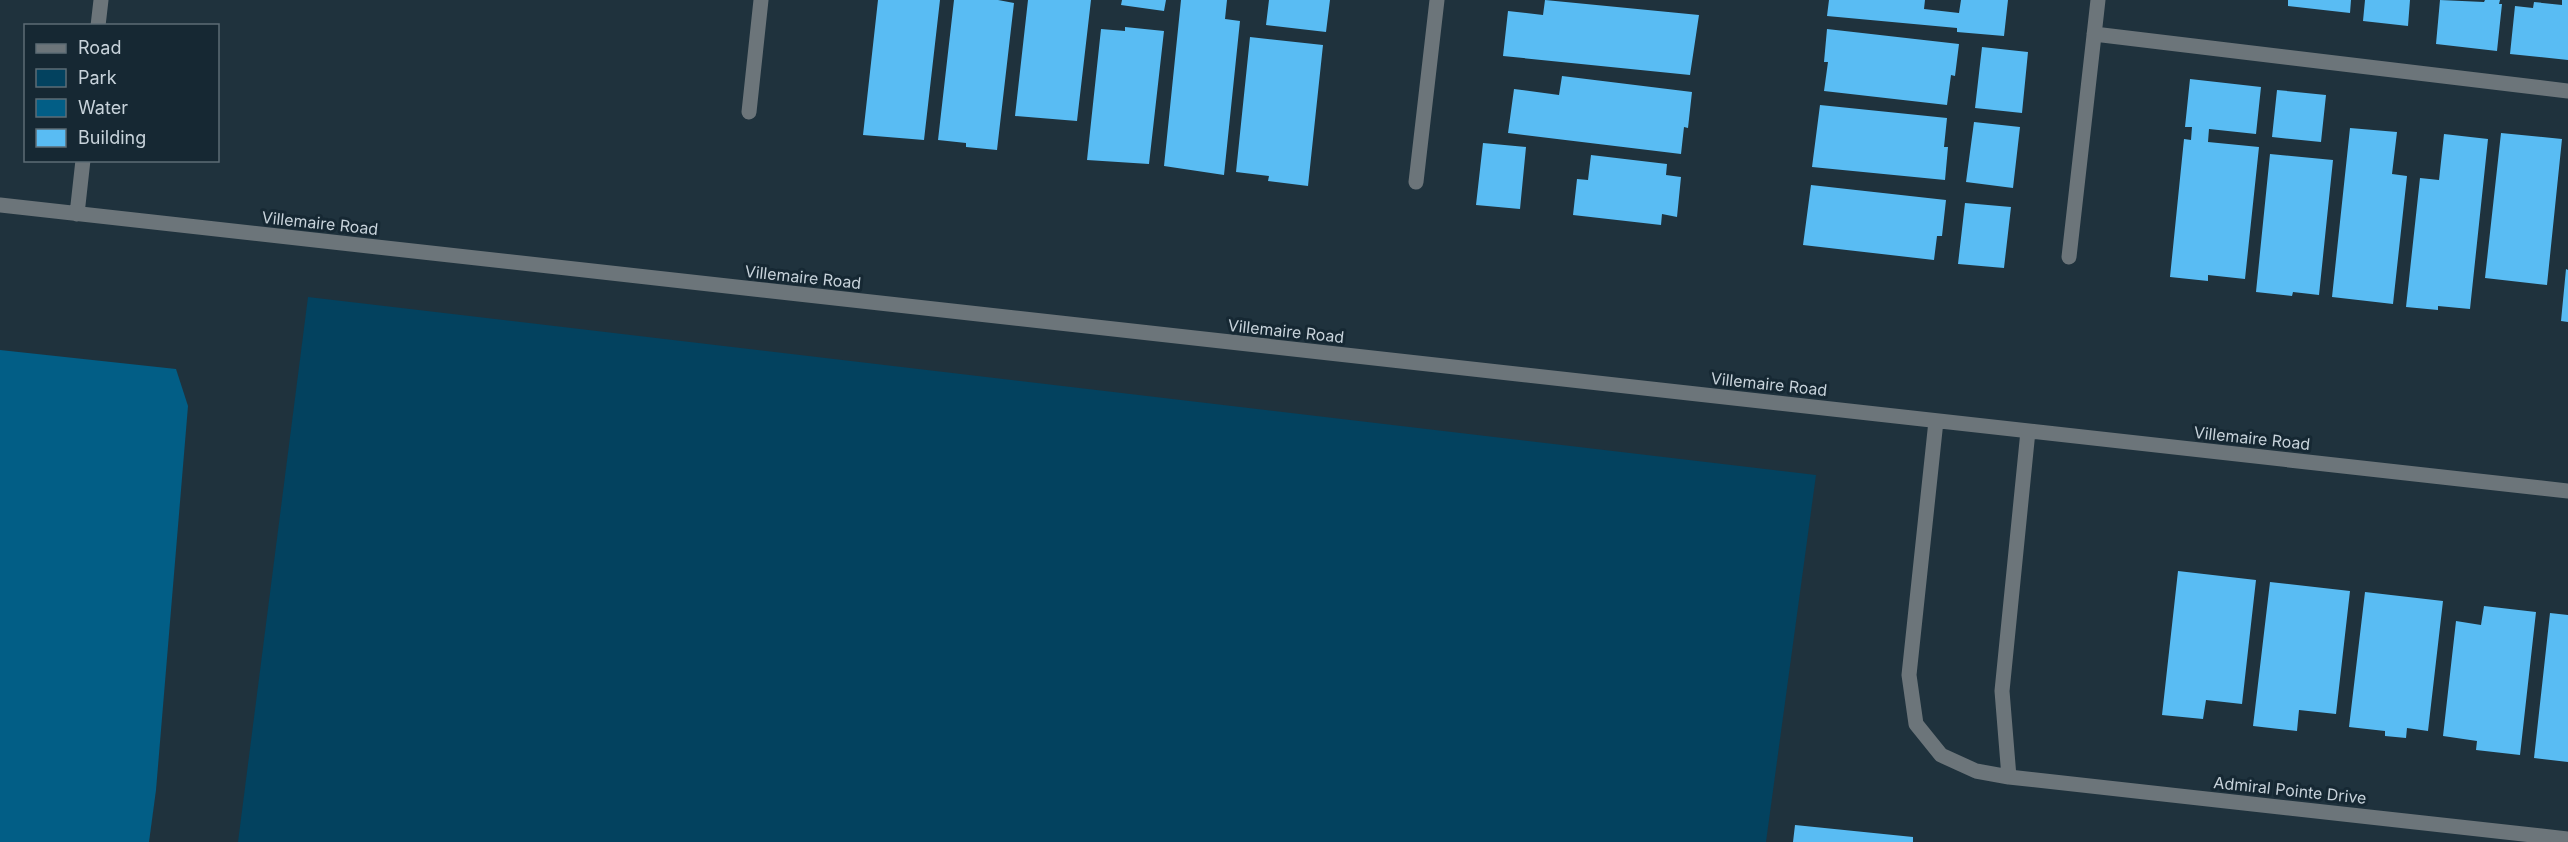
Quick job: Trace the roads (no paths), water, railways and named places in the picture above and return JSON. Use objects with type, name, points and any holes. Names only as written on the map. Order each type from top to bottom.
[{"type":"street","points":[[99,24],[101,0]]},
{"type":"street","points":[[749,112],[761,0]]},
{"type":"street","points":[[1416,182],[1437,0]]},
{"type":"street","points":[[2069,257],[2098,0]]},
{"type":"street","points":[[2094,34],[2568,92]]},
{"type":"street","points":[[77,214],[83,162]]},
{"type":"street","name":"Villemaire Road","points":[[0,206],[2568,491]]},
{"type":"street","name":"Admiral Pointe Drive","points":[[1935,421],[1909,675],[1916,724],[1941,755],[1976,771],[2008,777],[2530,839],[2568,839]]},
{"type":"street","points":[[2008,777],[2002,691],[2028,431]]},
{"type":"water","points":[[0,350],[176,369],[188,406],[156,790],[149,842],[0,842]]}]
